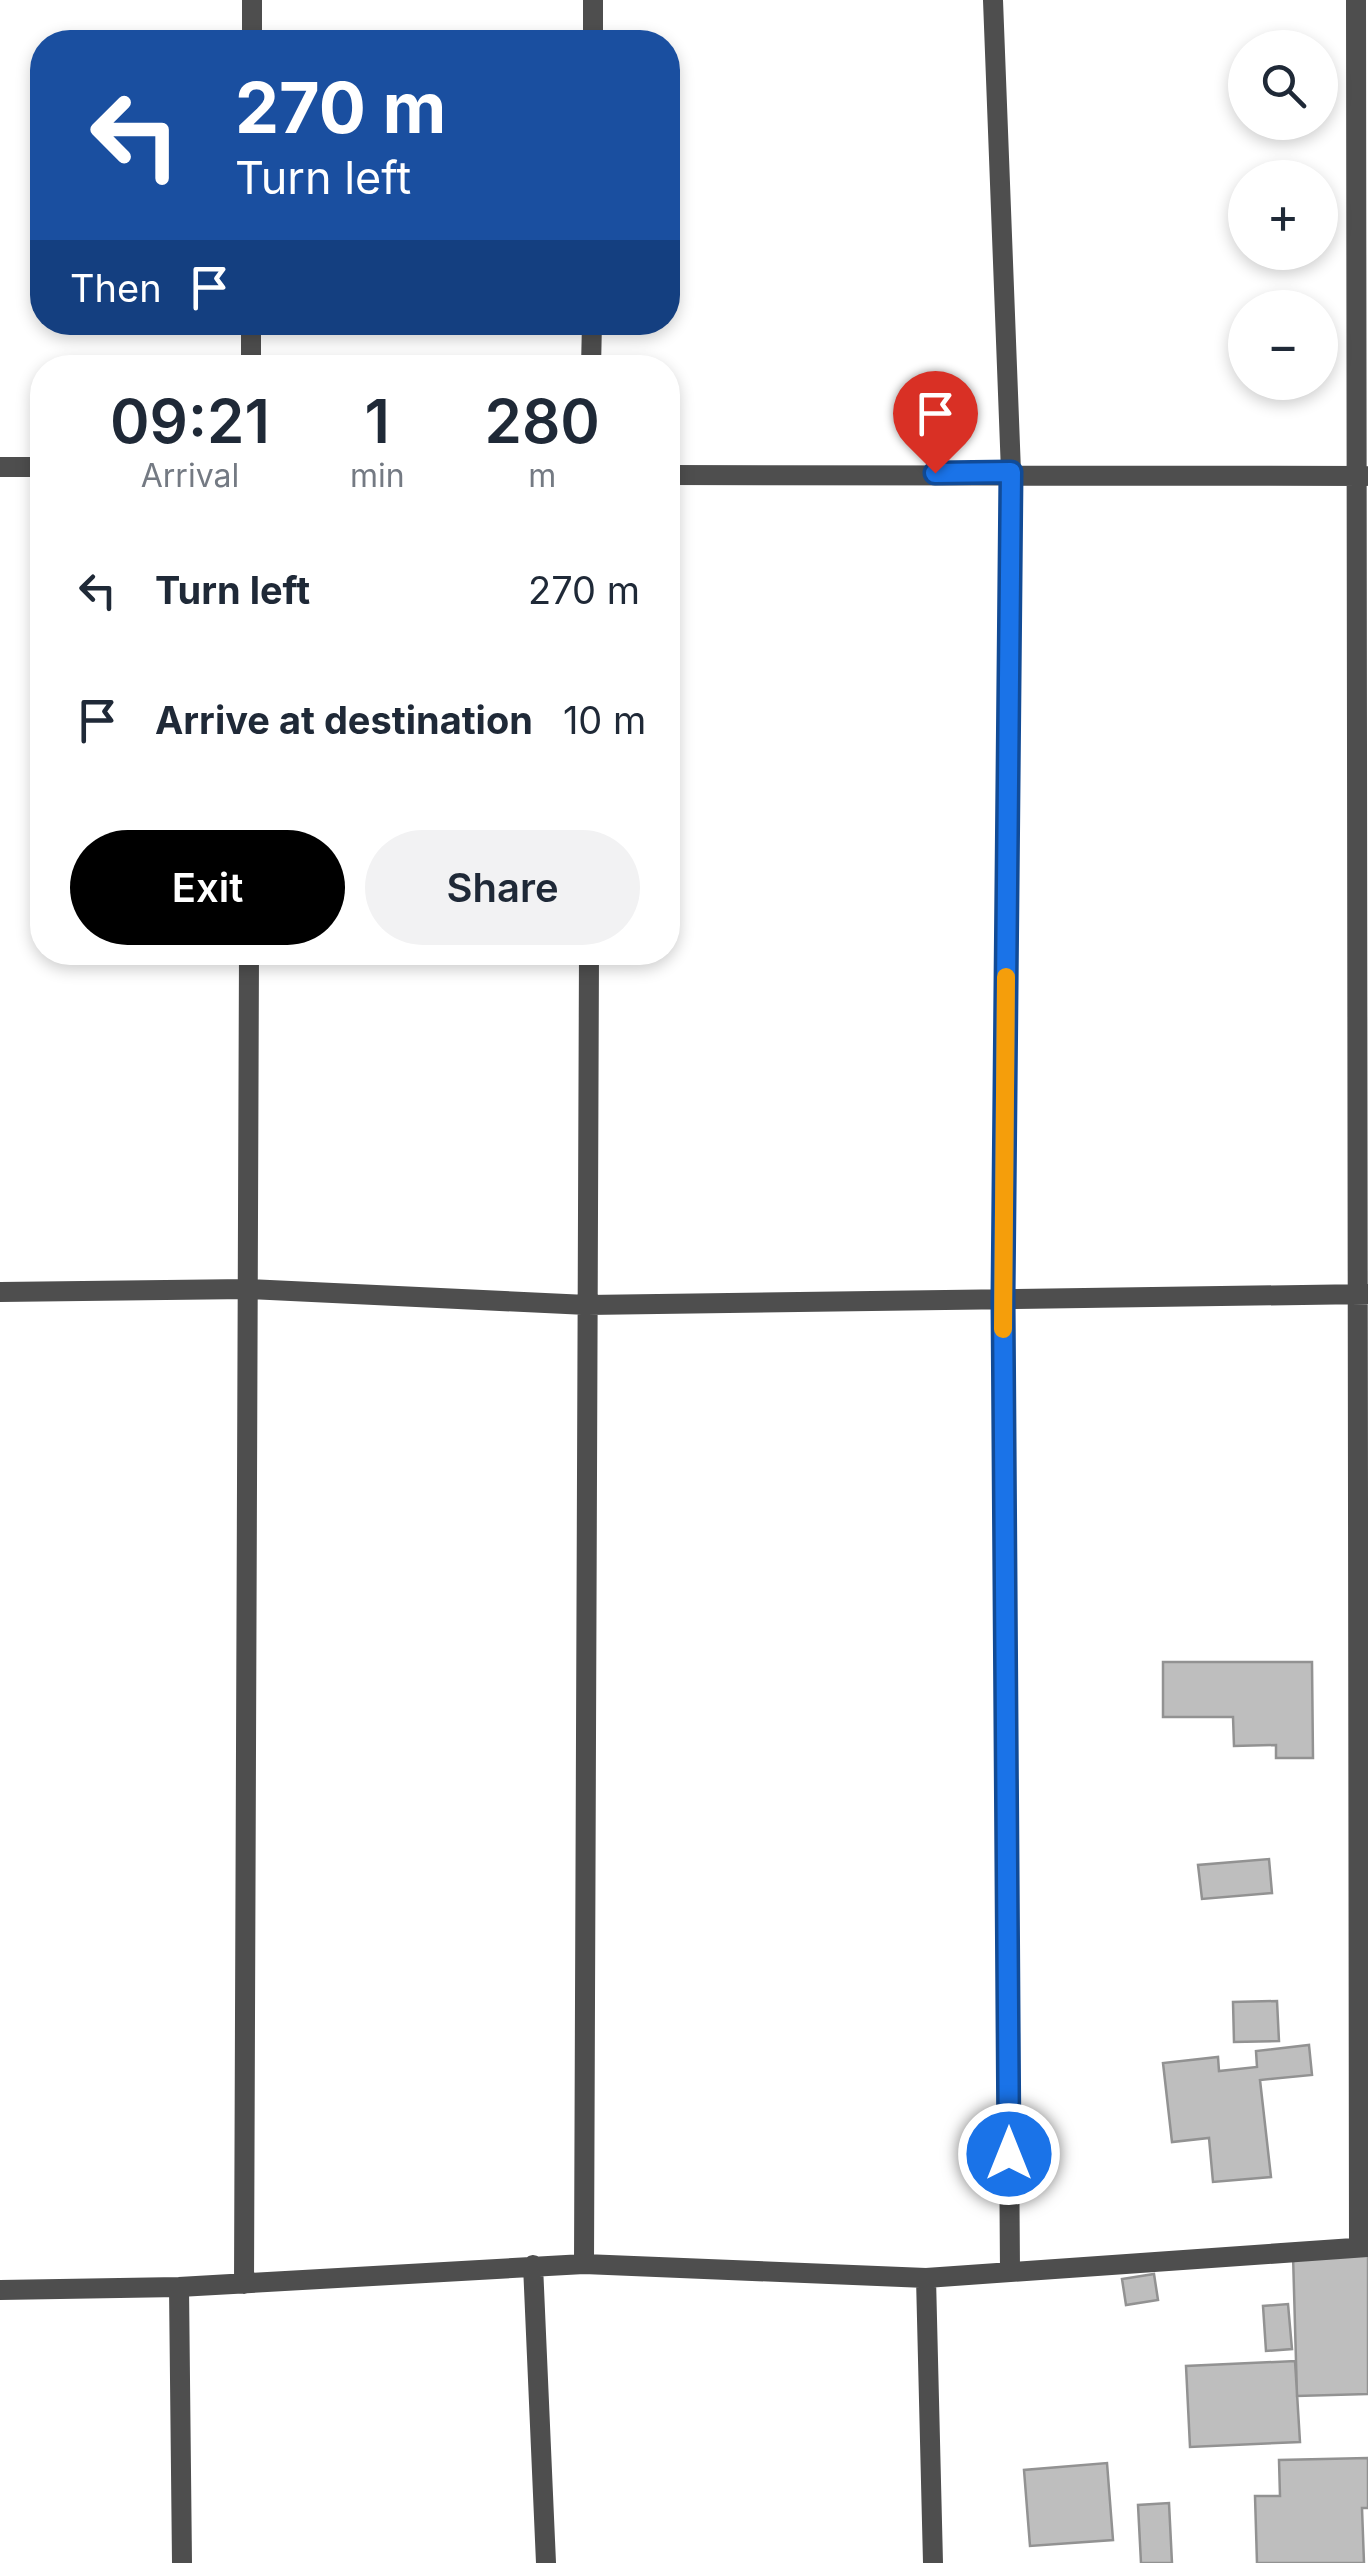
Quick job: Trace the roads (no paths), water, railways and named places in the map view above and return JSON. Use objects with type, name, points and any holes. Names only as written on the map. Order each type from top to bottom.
[{"type":"street","points":[[252,0],[252,30]]},
{"type":"street","points":[[593,0],[593,30]]},
{"type":"street","points":[[994,0],[1011,472],[1003,1298],[1010,2270]]},
{"type":"street","points":[[0,2290],[179,2288],[584,2264],[926,2278],[1364,2247],[1362,476],[1356,0]]},
{"type":"street","points":[[0,467],[30,468]]},
{"type":"street","points":[[680,475],[1011,472],[1362,476]]},
{"type":"street","points":[[244,2284],[249,965]]},
{"type":"street","points":[[584,2264],[589,965]]},
{"type":"street","points":[[0,1292],[248,1289],[588,1305],[1363,1294]]},
{"type":"street","points":[[532,2265],[546,2563]]},
{"type":"street","points":[[926,2278],[933,2563]]},
{"type":"street","points":[[179,2288],[182,2563]]}]
